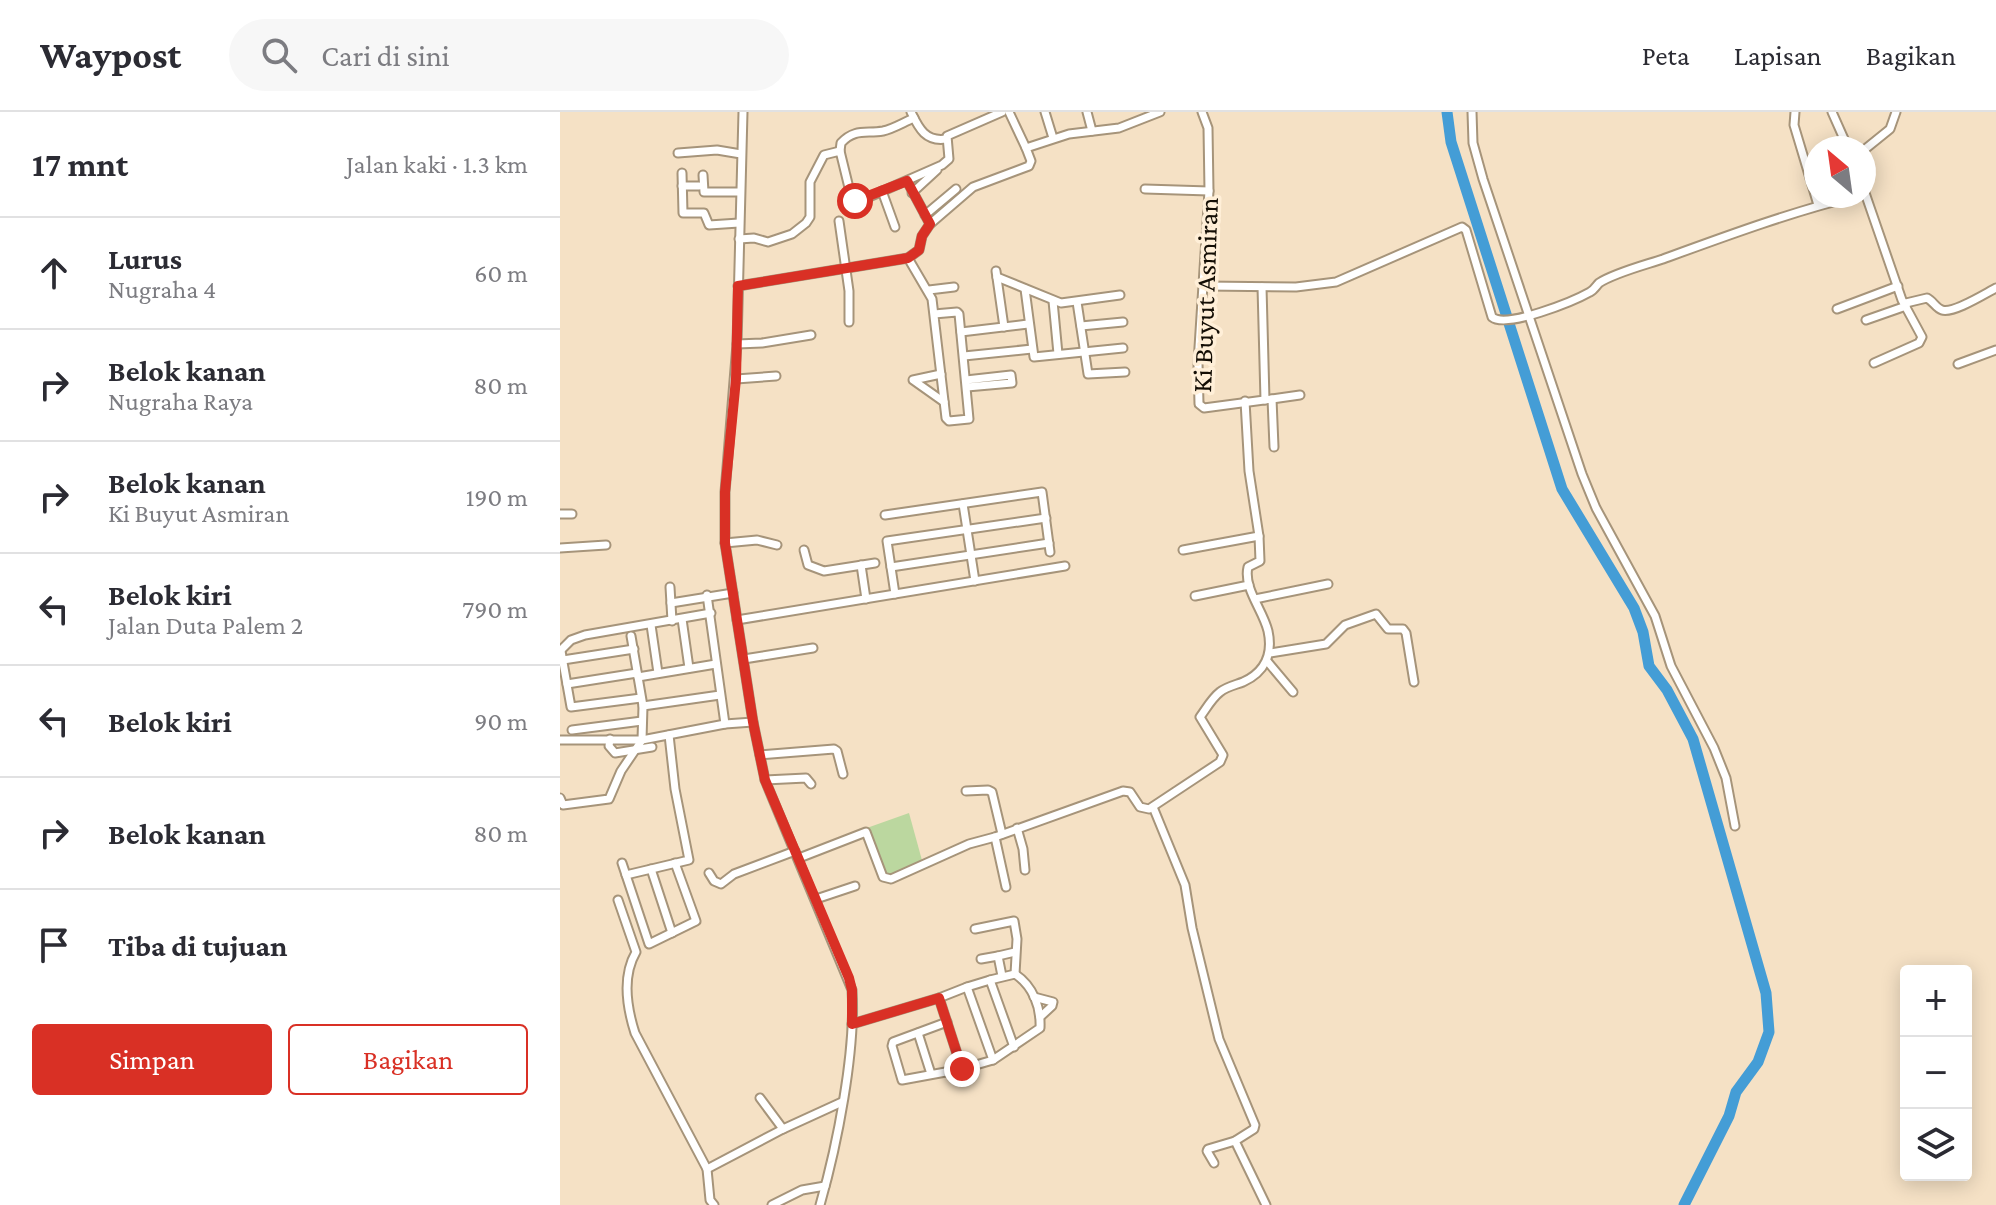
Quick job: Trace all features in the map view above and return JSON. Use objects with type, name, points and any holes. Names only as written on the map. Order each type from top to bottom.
[{"type":"street","points":[[743,112],[736,379],[725,492],[725,543],[765,780],[852,990],[852,1024],[842,1102],[820,1205]]},
{"type":"street","points":[[942,165],[860,201],[852,200],[839,151],[841,143],[853,133],[882,131],[912,115],[922,132],[932,140],[946,138],[1002,112]]},
{"type":"street","points":[[738,286],[908,258],[919,250],[922,236],[930,224],[973,187],[1029,166],[1031,161],[1009,112]]},
{"type":"street","points":[[1045,112],[1053,138]]},
{"type":"street","points":[[1088,112],[1092,131]]},
{"type":"street","points":[[1026,148],[1053,138],[1119,128],[1160,112]]},
{"type":"street","name":"Ki Buyut Asmiran","points":[[1202,112],[1208,128],[1209,191],[1198,367],[1199,404],[1204,408],[1300,395]]},
{"type":"street","points":[[1472,112],[1473,143],[1525,317],[1596,508],[1655,616],[1671,666],[1714,748],[1726,778],[1735,826]]},
{"type":"street","points":[[1795,112],[1794,125],[1804,158]]},
{"type":"street","points":[[1832,112],[1843,136]]},
{"type":"street","points":[[1876,140],[1890,129],[1896,112]]},
{"type":"street","points":[[912,193],[949,156],[946,138]]},
{"type":"street","points":[[678,153],[717,150],[741,154]]},
{"type":"street","points":[[739,239],[754,238],[768,242],[792,234],[806,223],[810,217],[810,182],[824,155],[839,151]]},
{"type":"street","points":[[682,173],[683,213],[704,213],[709,225],[739,223]]},
{"type":"street","points":[[703,175],[704,192],[740,192]]},
{"type":"street","points":[[907,181],[930,224]]},
{"type":"street","points":[[682,186],[699,186]]},
{"type":"street","points":[[925,215],[956,189]]},
{"type":"street","points":[[1145,189],[1209,191]]},
{"type":"street","points":[[882,191],[895,227]]},
{"type":"street","points":[[1205,286],[1296,287],[1336,282],[1462,227],[1466,230],[1492,317],[1505,322],[1586,294],[1600,283],[1640,267],[1809,208]]},
{"type":"street","points":[[1870,208],[1898,286],[1919,328],[1921,341],[1874,363]]},
{"type":"street","points":[[839,221],[849,322]]},
{"type":"street","points":[[908,258],[929,290],[947,419],[970,419],[957,312],[934,314]]},
{"type":"street","points":[[1004,327],[997,274],[1064,304],[1120,295]]},
{"type":"street","points":[[1837,309],[1898,286]]},
{"type":"street","points":[[929,290],[954,287]]},
{"type":"street","points":[[1262,287],[1274,447]]},
{"type":"street","points":[[1866,320],[1927,298],[1941,310],[1946,310],[1996,288]]},
{"type":"street","points":[[1025,289],[1035,357],[1123,348]]},
{"type":"street","points":[[1053,301],[1058,354]]},
{"type":"street","points":[[1077,302],[1089,375],[1125,372]]},
{"type":"street","points":[[1081,326],[1123,322]]},
{"type":"street","points":[[961,332],[1028,324]]},
{"type":"street","points":[[737,344],[811,335]]},
{"type":"street","points":[[964,356],[1032,349]]},
{"type":"street","points":[[1958,364],[1996,350]]},
{"type":"street","points":[[941,374],[913,380],[944,402]]},
{"type":"street","points":[[1011,375],[1012,383],[967,384],[1011,375]]},
{"type":"street","points":[[736,379],[776,376]]},
{"type":"street","points":[[1245,401],[1249,471],[1260,561],[1246,570],[1266,624],[1268,657],[1293,692]]},
{"type":"street","points":[[885,515],[1042,492],[1050,548],[971,555],[891,567]]},
{"type":"street","points":[[963,504],[975,581]]},
{"type":"street","points":[[560,514],[572,514]]},
{"type":"street","points":[[895,594],[887,541],[1046,518]]},
{"type":"street","points":[[1183,550],[1259,536]]},
{"type":"street","points":[[725,543],[757,540],[777,545]]},
{"type":"street","points":[[560,548],[606,545]]},
{"type":"street","points":[[804,550],[808,565],[816,570],[875,563]]},
{"type":"street","points":[[861,565],[866,599]]},
{"type":"street","points":[[737,620],[1065,566]]},
{"type":"street","points":[[1255,599],[1328,584]]},
{"type":"street","points":[[1195,596],[1249,585]]},
{"type":"street","points":[[670,587],[672,621]]},
{"type":"street","points":[[671,603],[733,593]]},
{"type":"street","points":[[707,596],[725,724]]},
{"type":"street","points":[[711,613],[578,637],[565,644],[561,651],[573,708],[720,695]]},
{"type":"street","points":[[709,873],[714,881],[721,884],[734,874],[866,832],[881,873],[887,880],[969,844],[1123,791],[1130,792],[1143,809],[1153,807],[1223,759],[1218,743],[1200,717],[1218,693],[1250,678],[1268,657],[1326,644],[1345,625],[1376,614],[1388,629],[1403,629],[1406,633],[1414,682]]},
{"type":"street","points":[[682,619],[689,668]]},
{"type":"street","points":[[651,625],[658,673]]},
{"type":"street","points":[[560,798],[563,805],[609,799],[614,784],[642,740],[642,702],[631,636]]},
{"type":"street","points":[[744,659],[813,648]]},
{"type":"street","points":[[563,660],[634,649]]},
{"type":"street","points":[[567,684],[716,664]]},
{"type":"street","points":[[572,730],[642,721]]},
{"type":"street","points":[[560,740],[642,740],[725,724],[753,722]]},
{"type":"street","points":[[626,875],[689,860],[675,789],[669,735]]},
{"type":"street","points":[[610,739],[609,746],[614,753],[652,747]]},
{"type":"street","points":[[760,755],[834,749],[843,774]]},
{"type":"street","points":[[765,780],[806,778],[811,784]]},
{"type":"street","points":[[966,791],[992,792],[1006,887]]},
{"type":"street","points":[[1153,807],[1185,885],[1192,928],[1219,1039],[1255,1125],[1254,1129],[1235,1141],[1208,1149],[1214,1163]]},
{"type":"street","points":[[1017,828],[1025,870]]},
{"type":"street","points":[[622,863],[649,944],[696,921],[675,863]]},
{"type":"street","points":[[651,869],[672,933]]},
{"type":"street","points":[[816,899],[855,886]]},
{"type":"street","points":[[618,900],[636,952],[630,961],[627,987],[629,1012],[635,1033],[707,1169],[712,1203],[700,1205]]},
{"type":"street","points":[[975,929],[1014,921],[1017,939],[1015,974]]},
{"type":"street","points":[[981,959],[1015,952]]},
{"type":"street","points":[[998,956],[1002,976]]},
{"type":"street","points":[[852,1024],[1015,974],[1030,985],[1040,1017],[1040,1028],[993,1060],[906,1081],[900,1077],[892,1045],[947,1022]]},
{"type":"street","points":[[990,980],[1014,1047]]},
{"type":"street","points":[[967,987],[993,1060]]},
{"type":"street","points":[[1034,997],[1053,1002],[1040,1017]]},
{"type":"street","points":[[939,998],[962,1069]]},
{"type":"street","points":[[918,1033],[931,1074]]},
{"type":"street","points":[[760,1098],[783,1129]]},
{"type":"street","points":[[707,1169],[842,1102]]},
{"type":"street","points":[[1235,1141],[1266,1205]]},
{"type":"street","points":[[772,1205],[802,1190],[825,1186]]},
{"type":"green space","points":[[909,813],[923,864],[881,878],[864,829]]},
{"type":"waterway","points":[[1447,112],[1451,142],[1562,489],[1634,608],[1643,632],[1649,666],[1667,690],[1693,739],[1766,993],[1769,1032],[1758,1062],[1736,1092],[1729,1116],[1684,1205]]},
{"type":"route","points":[[855,201],[907,181],[930,224],[922,236],[919,250],[908,258],[738,286],[736,379],[725,492],[725,543],[765,780],[849,978],[852,1024],[939,998],[962,1069]]}]
